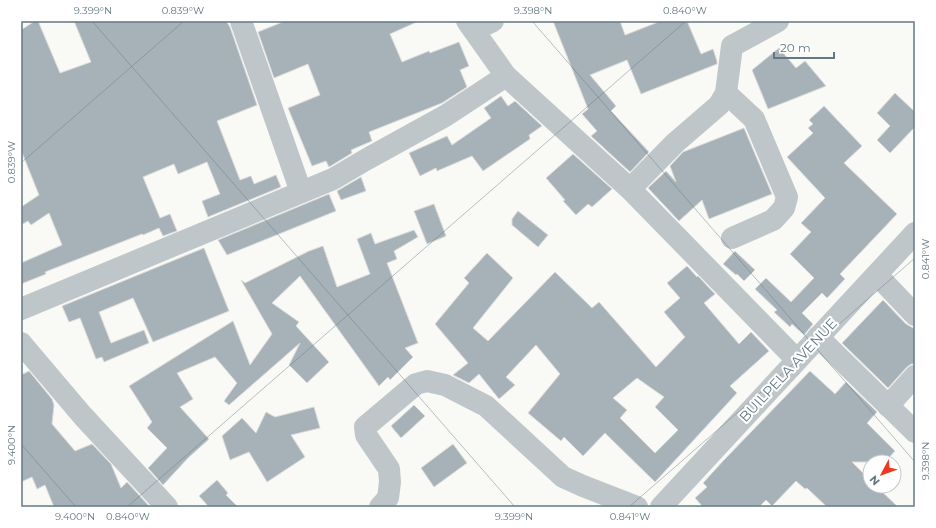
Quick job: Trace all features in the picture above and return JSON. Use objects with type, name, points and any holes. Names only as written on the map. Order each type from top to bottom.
[{"type":"street","points":[[241,21],[301,192]]},
{"type":"street","points":[[630,189],[675,143],[719,105],[726,92],[732,46],[778,21]]},
{"type":"street","points":[[478,24],[506,76],[630,189],[797,360]]},
{"type":"street","points":[[21,309],[333,179],[445,116],[506,76]]},
{"type":"street","points":[[726,92],[754,119],[787,197],[784,208],[773,220],[732,238]]},
{"type":"street","name":"BUILPELA AVENUE","points":[[662,507],[915,233]]},
{"type":"street","points":[[877,275],[915,315]]},
{"type":"street","points":[[818,338],[915,432]]},
{"type":"street","points":[[21,343],[82,415],[167,507]]},
{"type":"street","points":[[888,406],[915,376]]},
{"type":"street","points":[[380,507],[388,498],[390,482],[389,469],[366,435],[366,427],[416,384],[427,381],[445,385],[486,406],[563,477],[637,507]]},
{"type":"building","points":[[35,21],[38,21],[60,73],[91,62],[74,21],[226,21],[230,27],[257,105],[217,121],[240,180],[251,176],[254,184],[276,175],[281,187],[208,217],[202,201],[220,194],[207,162],[178,174],[174,164],[143,177],[160,218],[170,214],[177,231],[163,236],[159,228],[45,272],[46,274],[21,284],[21,263],[62,245],[49,213],[31,225],[28,221],[21,225],[21,207],[39,195],[21,150],[21,30]]},
{"type":"building","points":[[285,21],[419,21],[390,34],[402,62],[429,51],[430,53],[459,42],[469,66],[460,70],[467,87],[442,103],[369,132],[372,141],[351,150],[352,153],[329,167],[326,161],[312,166],[288,108],[320,95],[308,64],[274,78],[258,32]]},
{"type":"building","points":[[553,21],[620,21],[625,35],[661,21],[687,21],[701,54],[713,49],[717,64],[641,94],[627,60],[590,75],[616,106],[611,111],[649,152],[630,172],[591,136],[597,131],[582,114],[588,109]]},
{"type":"building","points":[[779,48],[796,68],[805,61],[826,86],[768,109],[752,70]]},
{"type":"building","points":[[895,93],[915,112],[915,127],[890,153],[877,140],[890,126],[877,113]]},
{"type":"building","points":[[501,96],[508,106],[515,101],[542,126],[529,135],[530,139],[483,171],[472,156],[437,171],[436,168],[420,176],[409,153],[447,136],[452,145],[491,118],[484,108]]},
{"type":"building","points":[[824,106],[862,146],[844,163],[897,214],[840,274],[845,279],[827,298],[822,293],[802,313],[813,324],[804,335],[792,324],[790,327],[774,312],[777,310],[755,289],[766,278],[791,302],[814,278],[790,254],[811,232],[801,223],[825,198],[787,157],[813,133],[808,128],[813,124],[809,120]]},
{"type":"building","points":[[744,128],[772,194],[709,219],[702,200],[679,221],[648,188],[666,171],[676,182],[670,166],[683,152]]},
{"type":"building","points":[[573,154],[612,189],[592,207],[588,204],[576,215],[563,201],[565,200],[546,178]]},
{"type":"building","points":[[361,177],[366,191],[341,200],[337,191]]},
{"type":"building","points":[[329,194],[336,211],[227,255],[218,240]]},
{"type":"building","points":[[434,204],[446,236],[427,244],[414,211]]},
{"type":"building","points":[[518,211],[548,235],[538,247],[512,225],[512,219]]},
{"type":"building","points":[[414,230],[418,237],[394,251],[397,259],[387,263],[418,343],[405,348],[413,357],[390,380],[388,377],[379,386],[300,276],[272,303],[299,322],[296,326],[329,362],[307,383],[289,365],[300,343],[229,405],[224,401],[237,383],[215,357],[177,373],[193,399],[180,407],[209,439],[188,458],[163,485],[148,468],[167,448],[147,428],[152,422],[129,386],[233,321],[250,365],[272,334],[241,280],[245,283],[309,251],[323,246],[337,287],[370,274],[357,239],[371,233],[375,244]]},
{"type":"building","points":[[204,248],[229,311],[153,342],[133,298],[99,312],[111,343],[144,330],[149,343],[104,362],[102,357],[96,359],[80,318],[69,322],[62,306]]},
{"type":"building","points":[[735,251],[755,270],[744,281],[723,264]]},
{"type":"building","points":[[487,253],[513,278],[473,328],[488,341],[555,272],[592,308],[599,302],[656,367],[685,337],[664,312],[680,298],[667,283],[687,266],[715,294],[704,303],[739,344],[751,332],[769,351],[730,386],[737,393],[655,482],[605,433],[583,456],[564,437],[561,441],[528,413],[560,374],[536,345],[506,377],[515,385],[499,399],[479,374],[469,383],[453,375],[468,363],[435,324],[469,283],[464,278]],"holes":[[[637,378],[664,397],[655,407],[678,430],[655,453],[620,418],[627,410],[613,398]]]},
{"type":"building","points":[[883,300],[906,324],[915,329],[915,364],[911,364],[906,368],[888,388],[842,343]]},
{"type":"building","points":[[29,371],[52,399],[54,405],[52,424],[75,451],[92,444],[111,464],[121,488],[127,482],[150,507],[54,507],[45,485],[37,489],[32,477],[21,482],[21,375]]},
{"type":"building","points":[[810,371],[835,394],[846,382],[877,412],[867,423],[895,451],[892,454],[862,454],[862,462],[852,462],[862,472],[862,494],[884,494],[898,507],[827,507],[807,488],[805,489],[796,481],[772,506],[766,500],[759,507],[703,507],[695,498],[707,487],[703,483]]},
{"type":"building","points":[[414,405],[425,416],[401,438],[391,426]]},
{"type":"building","points":[[314,407],[320,428],[291,435],[305,457],[267,482],[249,452],[230,460],[222,436],[242,418],[256,433],[266,412],[275,417]]},
{"type":"building","points":[[453,444],[467,463],[434,487],[421,468]]},
{"type":"building","points":[[217,480],[228,493],[226,495],[238,507],[209,507],[199,496]]}]
